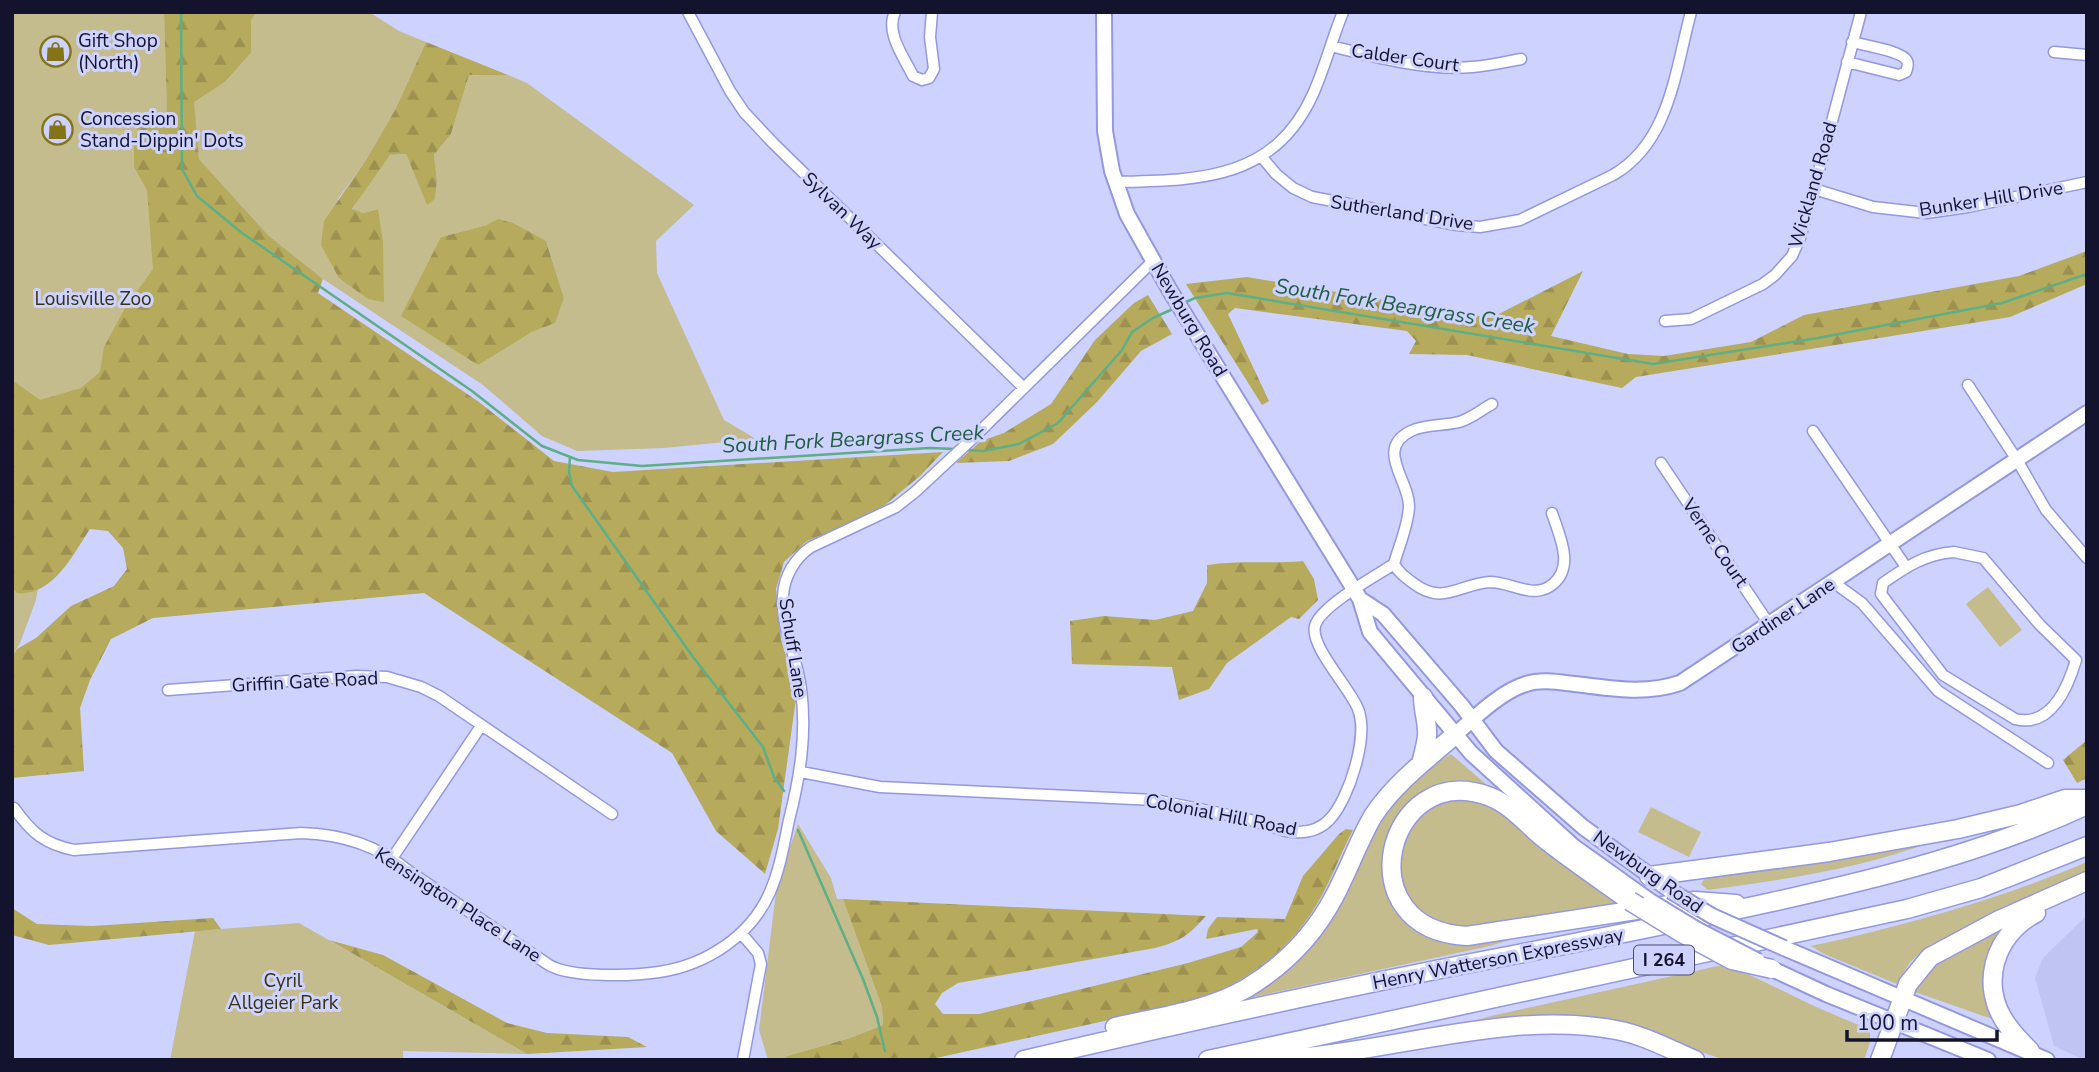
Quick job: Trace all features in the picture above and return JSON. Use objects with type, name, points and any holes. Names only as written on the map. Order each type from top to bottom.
[{"type":"highway","points":[[1421,765],[1427,738],[1423,697]]},
{"type":"highway","points":[[1069,1049],[1092,1032],[1212,1003],[1245,989],[1274,969],[1315,928],[1334,897],[1374,815],[1398,787],[1456,734]]},
{"type":"highway","points":[[1755,906],[1695,901],[1520,929],[1453,936],[1423,925],[1411,916],[1404,906],[1398,897],[1391,873],[1392,846],[1403,823],[1420,805],[1443,794],[1475,792],[1506,806],[1545,839],[1630,901],[1682,933],[1732,960],[1772,968]]},
{"type":"highway","points":[[1649,876],[1829,852],[1958,829],[2021,814],[2065,799],[2087,799]]},
{"type":"highway","name":"Henry Watterson Expressway","points":[[1024,1060],[1458,965],[1645,930],[1893,874],[1964,853],[2087,805]]},
{"type":"highway","name":"Henry Watterson Expressway","points":[[1208,1060],[1907,909],[1981,888],[2087,846]]},
{"type":"highway","points":[[1880,1060],[1908,984],[1930,957],[1999,920],[2087,881]]},
{"type":"highway","points":[[2030,1051],[2008,1027],[1995,1001],[1993,970],[2000,948],[2007,936],[2026,918],[2087,889]]},
{"type":"highway","points":[[1235,1054],[1292,1058],[1509,1026],[1550,1024],[1583,1026],[1639,1036],[1695,1060]]},
{"type":"main road","name":"Newburg Road","points":[[1104,12],[1105,131],[1116,182],[1127,214],[1169,289],[1357,594],[1370,632],[1423,697],[1499,781],[1573,846],[1650,901],[1696,929],[1826,994],[1988,1060]]},
{"type":"main road","name":"Gardiner Lane","points":[[1456,734],[1506,694],[1530,682],[1557,682],[1633,691],[1671,686],[1691,677],[2087,413]]},
{"type":"main road","name":"Newburg Road","points":[[1357,594],[1383,614],[1496,751],[1583,827],[1671,891],[1712,916],[2047,1060]]},
{"type":"street","name":"Sylvan Way","points":[[688,12],[744,113],[1024,388]]},
{"type":"street","points":[[895,12],[891,24],[892,33],[913,76],[922,80],[929,78],[934,69],[930,37],[932,12]]},
{"type":"street","points":[[1116,182],[1189,180],[1212,176],[1243,166],[1261,156],[1289,132],[1303,113],[1313,94],[1343,12]]},
{"type":"street","name":"Sutherland Drive","points":[[1261,156],[1276,174],[1293,188],[1323,201],[1457,225],[1492,226],[1520,220],[1613,175],[1644,150],[1655,134],[1664,112],[1691,12]]},
{"type":"street","name":"Wickland Road","points":[[1665,321],[1690,319],[1706,313],[1775,275],[1786,265],[1796,248],[1814,189],[1861,12]]},
{"type":"street","points":[[1847,62],[1899,75],[1908,68],[1905,57],[1852,42]]},
{"type":"street","name":"Calder Court","points":[[1331,46],[1445,67],[1472,67],[1521,59]]},
{"type":"street","points":[[2054,52],[2087,55]]},
{"type":"street","name":"Bunker Hill Drive","points":[[1814,189],[1884,209],[1926,213],[2087,182]]},
{"type":"street","name":"Schuff Lane","points":[[741,933],[770,892],[801,772],[801,690],[787,635],[783,605],[788,575],[797,559],[811,547],[896,507],[972,439],[1153,261]]},
{"type":"street","points":[[1968,385],[2046,510],[2087,558]]},
{"type":"street","points":[[1357,594],[1394,564],[1409,508],[1406,488],[1394,460],[1397,444],[1409,431],[1461,421],[1492,404]]},
{"type":"street","points":[[1813,431],[1906,567]]},
{"type":"street","name":"Verne Court","points":[[1661,463],[1769,624]]},
{"type":"street","points":[[1394,564],[1399,573],[1422,590],[1436,594],[1491,582],[1527,590],[1543,590],[1556,581],[1564,566],[1565,557],[1552,513]]},
{"type":"street","points":[[1940,553],[1969,554],[1983,558],[2040,625],[2076,660],[2069,683],[2054,706],[2039,719],[2024,722],[1943,675],[1881,594],[1883,583],[1906,567],[1940,553]]},
{"type":"street","points":[[1833,582],[1863,603],[1938,691],[2048,764]]},
{"type":"street","name":"Colonial Hill Road","points":[[801,772],[880,787],[1140,799],[1222,813],[1297,833],[1315,830],[1330,819],[1339,807],[1359,755],[1363,728],[1354,700],[1318,643],[1315,626],[1322,613],[1357,594]]},
{"type":"street","name":"Griffin Gate Road","points":[[168,690],[356,676],[387,677],[421,687],[439,696],[612,814]]},
{"type":"street","points":[[393,857],[481,726]]},
{"type":"street","name":"Kensington Place Lane","points":[[14,808],[29,827],[47,842],[74,850],[317,833],[349,839],[393,857],[410,872],[549,965],[571,973],[643,974],[673,969],[705,958],[741,933]]},
{"type":"street","points":[[741,933],[758,953],[761,964],[743,1060]]},
{"type":"shaded area","points":[[2087,915],[2087,1060],[2084,1060],[2054,1046],[2035,978],[2043,958]]},
{"type":"green space","name":"Louisville Zoo","points":[[12,12],[164,12],[174,335],[44,553],[36,600],[12,657]]},
{"type":"green space","points":[[164,12],[257,12],[251,20],[251,53],[225,82],[194,102],[199,159],[268,235],[323,279],[318,293],[479,402],[554,461],[613,472],[943,452],[920,476],[885,505],[852,523],[807,541],[784,562],[776,589],[781,640],[797,691],[778,829],[765,874],[716,831],[672,753],[424,593],[153,618],[111,639],[90,680],[80,708],[84,771],[12,778],[12,657],[17,649],[36,638],[71,606],[114,586],[127,569],[123,548],[108,531],[90,529],[68,562],[51,581],[30,592],[17,593],[12,587],[12,380],[40,400],[81,388],[100,372],[104,347],[125,308],[153,269],[147,190],[134,167],[134,144],[139,122],[167,113]]},
{"type":"green space","points":[[257,12],[369,12],[399,31],[426,42],[395,110],[366,160],[338,199],[321,245],[378,209],[363,213],[352,210],[390,155],[406,154],[427,204],[435,199],[437,181],[434,155],[451,134],[469,75],[508,75],[527,83],[694,205],[656,241],[657,273],[724,420],[756,439],[664,448],[577,451],[542,436],[483,385],[323,279],[268,235],[199,159],[193,101],[225,82],[251,53],[251,20]],"holes":[[[487,225],[546,241],[564,298],[554,323],[532,332],[477,365],[441,237]]]},
{"type":"green space","points":[[426,42],[508,75],[469,75],[451,134],[434,155],[437,181],[435,199],[427,205],[406,154],[390,155],[352,209],[363,213],[378,209],[383,242],[384,302],[368,299],[339,278],[321,245],[324,221],[366,160],[395,110]]},
{"type":"green space","points":[[498,219],[513,223],[546,241],[564,298],[555,323],[532,332],[478,365],[401,316],[441,237],[487,225]]},
{"type":"green space","points":[[2087,251],[2087,284],[2010,317],[1636,377],[1622,388],[1467,355],[1409,354],[1416,341],[1407,331],[1235,308],[1228,314],[1269,401],[1262,405],[1186,284],[1247,277],[1491,318],[1583,271],[1551,336],[1628,354],[1664,356],[1751,342],[1804,315],[2019,276]]},
{"type":"green space","points":[[1148,295],[1172,334],[1141,351],[1097,402],[1053,444],[1009,461],[956,463],[981,441],[1004,433],[1051,404],[1095,340],[1134,303]]},
{"type":"green space","points":[[1303,561],[1314,579],[1318,600],[1299,619],[1291,617],[1227,663],[1209,689],[1179,700],[1172,667],[1072,664],[1070,621],[1104,616],[1155,620],[1193,611],[1207,583],[1207,565]]},
{"type":"green space","points":[[1988,587],[2022,630],[2000,647],[1966,604]]},
{"type":"green space","points":[[2087,740],[2087,778],[2077,783],[2063,760]]},
{"type":"green space","points":[[1451,754],[1495,792],[1443,788],[1384,858],[1433,936],[1462,942],[1522,936],[1490,946],[1239,1000],[1273,977],[1392,804],[1439,761]]},
{"type":"green space","points":[[1456,798],[1494,806],[1619,903],[1467,930],[1442,926],[1410,905],[1399,882],[1403,835],[1425,809]]},
{"type":"green space","points":[[1651,807],[1701,832],[1689,857],[1638,832]]},
{"type":"green space","points":[[798,824],[831,878],[837,899],[843,899],[882,1007],[883,1025],[850,1038],[787,1056],[783,1060],[768,1060],[759,1030],[777,884]]},
{"type":"green space","points":[[1346,829],[1353,830],[1324,892],[1301,927],[1263,965],[1200,1000],[927,1060],[783,1060],[787,1056],[850,1038],[883,1025],[882,1007],[843,899],[1206,916],[1184,937],[1155,948],[958,983],[942,993],[935,1004],[943,1014],[979,1014],[1188,963],[1241,947],[1258,932],[1257,929],[1206,939],[1208,929],[1217,917],[1285,919],[1303,876]]},
{"type":"green space","points":[[1936,840],[1824,872],[1708,890],[1701,884],[1706,877],[1765,870]]},
{"type":"green space","points":[[2087,862],[2087,871],[1930,945],[1910,962],[1897,984],[1811,946],[1951,910]]},
{"type":"green space","points":[[12,908],[37,924],[92,926],[213,918],[221,929],[49,945],[12,935]]},
{"type":"green space","name":"Cyril Allgeier Park","points":[[299,923],[527,1054],[403,1051],[403,1060],[170,1060],[195,931]]},
{"type":"green space","points":[[2003,927],[1995,1020],[1912,991],[1927,967]]},
{"type":"green space","points":[[329,940],[383,955],[507,1023],[547,1033],[628,1037],[647,1047],[527,1054]]},
{"type":"green space","points":[[1727,964],[1870,1030],[1870,1042],[1864,1060],[1725,1060],[1649,1034],[1446,1029],[1491,1016]]},
{"type":"waterway","name":"South Fork Beargrass Creek","points":[[181,12],[182,169],[197,196],[242,233],[472,391],[542,446],[578,460],[642,466],[929,448],[957,449]]},
{"type":"waterway","name":"South Fork Beargrass Creek","points":[[1184,303],[1195,298],[1227,293],[1653,364],[1818,338],[2002,303],[2087,274]]},
{"type":"waterway","name":"South Fork Beargrass Creek","points":[[964,450],[983,451],[1019,444],[1058,423],[1122,350],[1132,332],[1175,308]]},
{"type":"waterway","points":[[570,457],[572,486],[693,657],[763,747],[774,777],[784,791]]},
{"type":"waterway","points":[[798,830],[863,979],[877,1017],[885,1051]]},
{"type":"place","name":"Gift Shop (North)","points":[[55,52]]},
{"type":"place","name":"Concession Stand-Dippin' Dots","points":[[57,130]]}]
